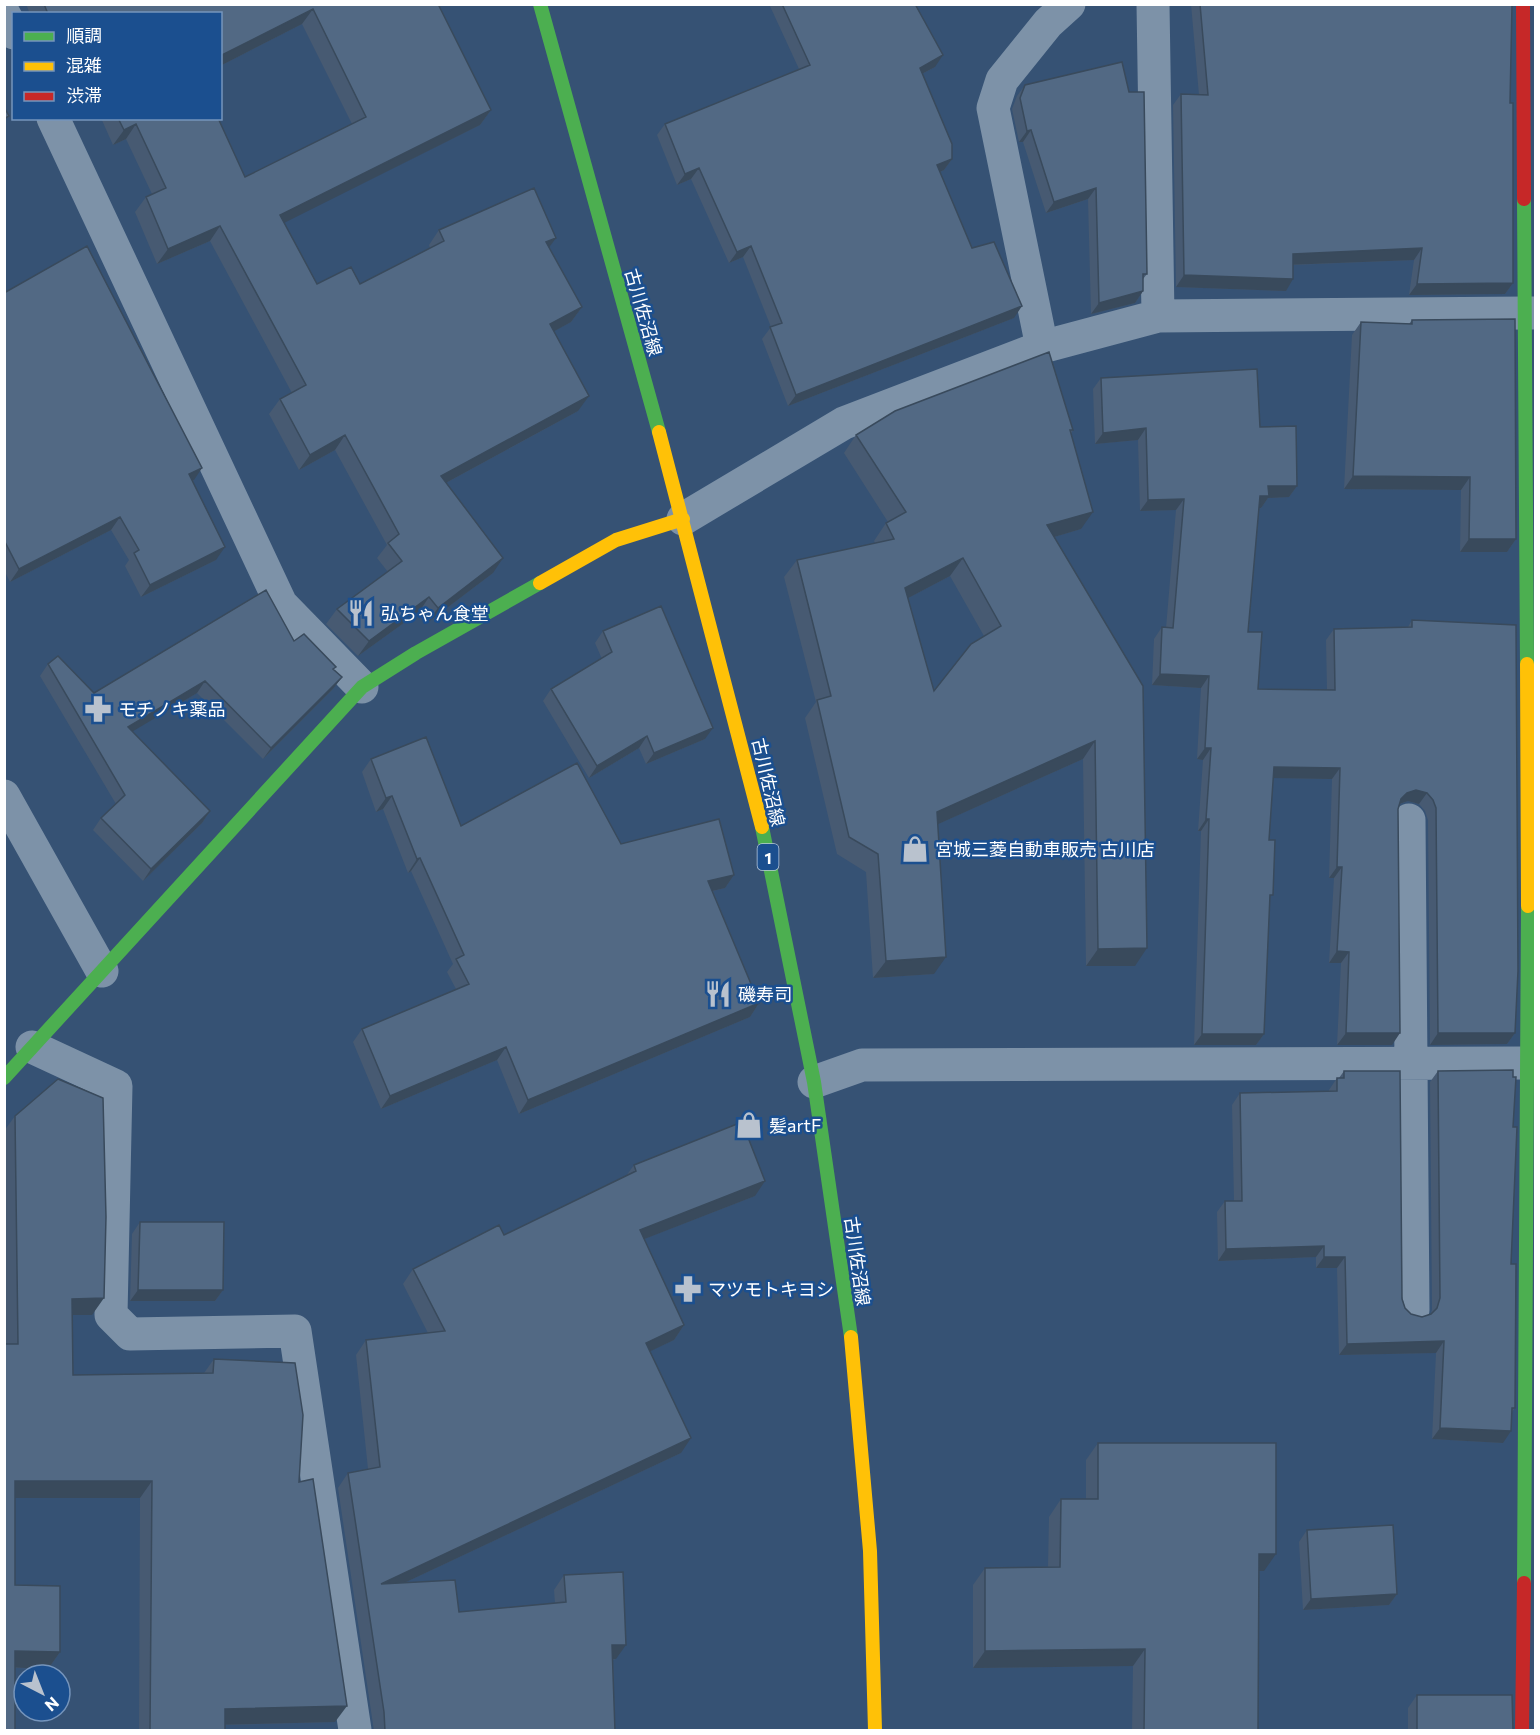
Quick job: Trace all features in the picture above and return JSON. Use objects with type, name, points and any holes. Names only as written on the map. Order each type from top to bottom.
[{"type":"street","name":"古川佐沼線","points":[[540,4],[683,519],[755,795],[813,1082],[851,1338],[870,1551],[875,1731]]},
{"type":"street","points":[[1042,347],[993,108],[1002,80],[1048,23],[1069,4]]},
{"type":"street","points":[[1153,4],[1158,316]]},
{"type":"street","points":[[1522,1731],[1530,1476],[1532,1063],[1530,313],[1523,4]]},
{"type":"street","points":[[4,14],[12,29]]},
{"type":"street","points":[[54,120],[281,604],[362,687]]},
{"type":"street","points":[[4,1078],[362,687],[416,653],[616,540],[683,519],[844,423],[1042,347],[1158,316],[1530,313]]},
{"type":"street","points":[[4,796],[102,971]]},
{"type":"street","points":[[1409,820],[1413,1310]]},
{"type":"street","points":[[32,1047],[116,1086],[111,1315],[130,1334],[295,1331],[355,1731]]},
{"type":"street","points":[[813,1082],[862,1065],[1532,1063]]},
{"type":"building","points":[[44,4],[438,4],[491,110],[280,215],[317,284],[351,267],[360,284],[444,241],[439,230],[534,188],[556,238],[546,242],[582,307],[550,324],[589,396],[441,476],[503,558],[438,608],[429,597],[369,641],[337,609],[402,561],[388,543],[399,534],[345,435],[310,455],[280,399],[306,385],[220,226],[168,249],[146,197],[166,188],[136,124],[124,130],[119,120],[219,120],[245,177],[366,117],[313,9],[222,55],[222,12],[47,12]]},
{"type":"building","points":[[782,4],[915,4],[943,55],[920,68],[952,144],[952,159],[937,165],[972,248],[994,242],[1022,306],[796,395],[770,327],[782,323],[751,246],[737,252],[699,168],[685,174],[665,124],[810,65]]},
{"type":"building","points":[[1200,4],[1512,4],[1510,103],[1513,103],[1513,283],[1417,284],[1422,248],[1293,254],[1293,279],[1184,275],[1181,94],[1208,95]]},
{"type":"building","points":[[1122,62],[1129,92],[1144,92],[1147,274],[1143,274],[1143,291],[1099,303],[1096,188],[1054,202],[1031,130],[1027,131],[1020,98],[1025,85]]},
{"type":"building","points":[[4,107],[9,116],[4,119]]},
{"type":"building","points":[[87,246],[202,468],[189,474],[225,547],[150,585],[134,553],[139,550],[120,517],[19,569],[4,540],[4,293]]},
{"type":"building","points":[[1515,319],[1516,539],[1469,539],[1470,477],[1353,476],[1361,322],[1412,324],[1412,320]]},
{"type":"building","points":[[1049,352],[1073,430],[1070,430],[1093,512],[1047,525],[1143,686],[1147,948],[1098,949],[1095,741],[937,812],[946,957],[886,961],[878,854],[849,837],[817,700],[831,696],[797,560],[894,539],[886,523],[906,512],[856,435],[895,411]],"holes":[[[963,558],[1001,626],[971,644],[934,691],[905,588]]]},
{"type":"building","points":[[1257,369],[1260,427],[1296,426],[1297,486],[1268,486],[1269,496],[1260,496],[1248,632],[1262,632],[1258,689],[1335,690],[1334,629],[1412,627],[1412,620],[1516,625],[1518,971],[1515,1033],[1438,1033],[1436,808],[1427,793],[1416,790],[1407,793],[1401,799],[1398,809],[1400,1033],[1346,1033],[1349,952],[1337,951],[1342,867],[1337,867],[1340,768],[1274,767],[1269,840],[1275,840],[1273,895],[1270,895],[1264,1034],[1202,1034],[1209,819],[1206,819],[1211,748],[1205,748],[1209,676],[1160,674],[1162,627],[1173,628],[1184,499],[1148,500],[1146,428],[1103,433],[1101,378]]},
{"type":"building","points":[[266,590],[294,641],[304,634],[336,667],[333,669],[342,677],[271,748],[205,681],[128,727],[210,811],[151,869],[101,818],[125,795],[48,664],[58,656],[94,693]]},
{"type":"building","points":[[661,606],[713,728],[654,753],[647,736],[597,766],[551,689],[612,652],[603,631]]},
{"type":"building","points":[[426,737],[461,826],[577,763],[621,844],[719,819],[734,875],[708,881],[759,1003],[528,1100],[506,1047],[390,1096],[362,1029],[469,984],[456,959],[464,955],[420,858],[417,859],[392,796],[386,798],[371,759]]},
{"type":"building","points":[[1513,1070],[1513,1077],[1516,1077],[1513,1127],[1517,1127],[1511,1264],[1516,1264],[1515,1408],[1512,1408],[1511,1431],[1440,1428],[1444,1341],[1347,1344],[1345,1257],[1324,1257],[1324,1246],[1226,1249],[1225,1201],[1242,1201],[1240,1093],[1337,1091],[1337,1078],[1344,1078],[1344,1071],[1400,1071],[1402,1299],[1405,1308],[1411,1314],[1422,1317],[1431,1314],[1437,1308],[1440,1298],[1438,1071]]},
{"type":"building","points":[[58,1079],[103,1098],[106,1217],[104,1298],[72,1299],[73,1375],[213,1373],[214,1359],[295,1363],[303,1415],[299,1482],[313,1479],[347,1706],[225,1709],[225,1731],[150,1731],[152,1481],[15,1481],[15,1585],[60,1586],[60,1652],[15,1651],[15,1663],[12,1663],[12,1723],[15,1723],[15,1731],[4,1731],[4,1344],[18,1344],[15,1116]]},
{"type":"building","points":[[742,1122],[765,1181],[640,1230],[684,1325],[646,1343],[691,1438],[381,1584],[455,1580],[459,1612],[566,1602],[564,1575],[623,1572],[626,1645],[612,1645],[615,1731],[385,1731],[348,1473],[380,1467],[366,1340],[445,1331],[413,1269],[499,1225],[504,1235],[636,1171],[634,1165]]},
{"type":"building","points":[[140,1222],[224,1222],[223,1290],[138,1290]]},
{"type":"building","points":[[1098,1443],[1276,1443],[1276,1554],[1259,1554],[1258,1731],[1144,1731],[1145,1649],[985,1651],[985,1568],[1060,1567],[1061,1499],[1098,1499]]},
{"type":"building","points":[[1393,1525],[1397,1594],[1311,1599],[1307,1530]]},
{"type":"building","points":[[1417,1695],[1512,1695],[1513,1731],[1417,1731]]},
{"type":"traffic: fast","points":[[540,4],[659,432]]},
{"type":"traffic: fast","points":[[1524,199],[1527,664]]},
{"type":"traffic: fast","points":[[4,1078],[362,687],[416,653],[540,583]]},
{"type":"traffic: fast","points":[[762,827],[814,1082],[851,1337]]},
{"type":"traffic: fast","points":[[1524,1583],[1528,906]]},
{"type":"traffic: slow","points":[[659,432],[762,827]]},
{"type":"traffic: slow","points":[[540,583],[616,540],[683,519]]},
{"type":"traffic: slow","points":[[1527,664],[1528,906]]},
{"type":"traffic: slow","points":[[851,1337],[870,1551],[875,1730]]},
{"type":"traffic: jam","points":[[1523,4],[1524,199]]},
{"type":"traffic: jam","points":[[1522,1730],[1524,1583]]},
{"type":"place","name":"弘ちゃん食堂","points":[[361,613]]},
{"type":"place","name":"モチノキ薬品","points":[[98,709]]},
{"type":"place","name":"宮城三菱自動車販売 古川店","points":[[915,849]]},
{"type":"place","name":"磯寿司","points":[[718,994]]},
{"type":"place","name":"髪artF","points":[[749,1125]]},
{"type":"place","name":"マツモトキヨシ","points":[[688,1289]]}]
